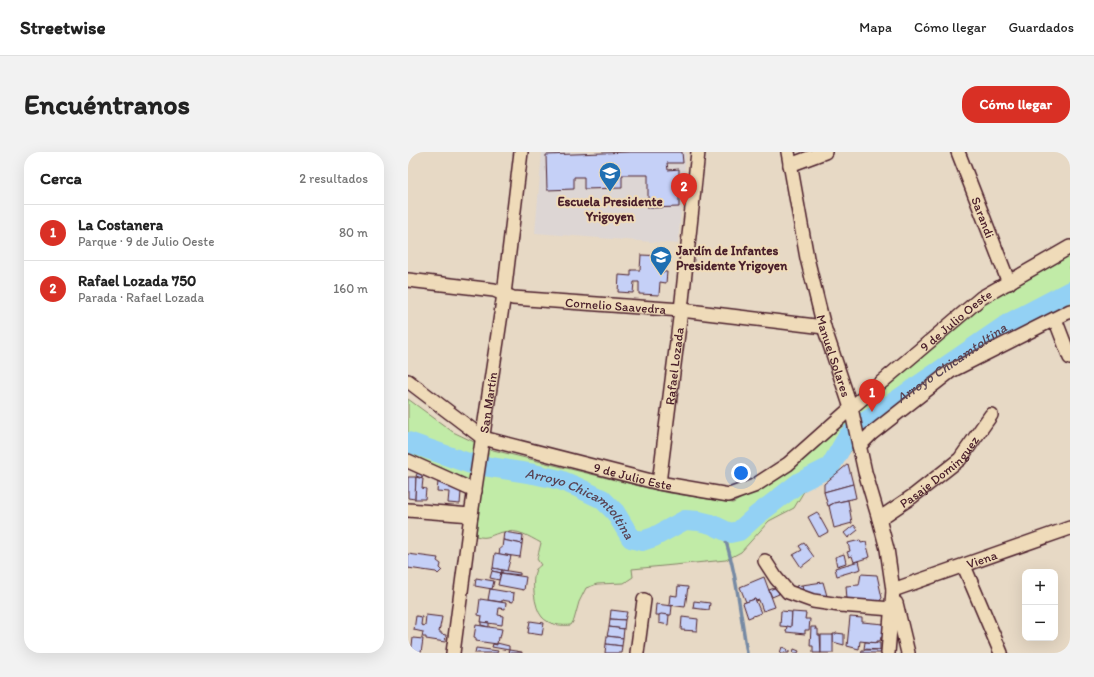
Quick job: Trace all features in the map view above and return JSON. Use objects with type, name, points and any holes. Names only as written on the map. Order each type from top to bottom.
[{"type":"street","name":"San Martín","points":[[453,653],[471,515],[504,294],[521,152]]},
{"type":"street","name":"Rafael Lozada","points":[[659,483],[681,310],[698,152]]},
{"type":"street","points":[[789,158],[824,152]]},
{"type":"street","name":"Sarandi","points":[[958,152],[1009,283]]},
{"type":"street","name":"Manuel Solares","points":[[789,158],[808,258],[824,327],[851,410],[865,472],[887,549],[893,590],[888,653]]},
{"type":"street","name":"9 de Julio Oeste","points":[[851,410],[981,298],[1070,247]]},
{"type":"street","name":"Cornelio Saavedra","points":[[408,280],[494,290],[513,298],[681,310],[824,327]]},
{"type":"street","points":[[858,444],[951,371],[1070,311]]},
{"type":"street","points":[[1055,319],[1070,358]]},
{"type":"street","name":"9 de Julio Este","points":[[408,381],[483,440],[659,483],[729,495],[754,486],[788,464],[851,410]]},
{"type":"street","name":"Pasaje Dominguez","points":[[879,519],[913,496],[960,459],[991,415]]},
{"type":"street","points":[[408,461],[475,488]]},
{"type":"street","points":[[408,510],[471,515]]},
{"type":"street","name":"Viena","points":[[893,590],[1070,528]]},
{"type":"street","points":[[764,561],[788,592],[813,601],[840,606],[892,609]]},
{"type":"street","points":[[964,566],[1001,653]]},
{"type":"street","points":[[893,590],[908,653]]},
{"type":"street","points":[[637,653],[644,600]]},
{"type":"shaded area","name":"Escuela Presidente Yrigoyen","points":[[542,152],[686,152],[678,244],[535,233]]},
{"type":"green space","points":[[1070,250],[1070,308],[1002,344],[860,440],[835,470],[806,488],[794,508],[769,521],[741,552],[726,560],[632,569],[633,577],[624,583],[597,584],[586,588],[579,602],[571,625],[559,625],[548,622],[539,613],[534,594],[534,574],[536,569],[541,565],[537,559],[541,543],[513,531],[503,532],[487,537],[476,536],[480,494],[408,455],[408,399],[453,432],[489,449],[664,492],[733,503],[820,442],[975,306]]},
{"type":"building","points":[[682,152],[683,163],[667,163],[668,170],[679,169],[679,207],[648,208],[648,175],[622,175],[622,188],[584,189],[584,177],[574,177],[574,189],[547,190],[546,155]]},
{"type":"building","points":[[641,255],[663,256],[661,272],[667,272],[666,283],[660,282],[659,295],[639,294],[639,282],[634,282],[633,293],[618,292],[619,275],[631,276],[631,270],[640,270]]},
{"type":"building","points":[[848,464],[853,484],[824,492],[824,484]]},
{"type":"building","points":[[418,472],[424,475],[422,478],[416,476]]},
{"type":"building","points":[[408,477],[416,477],[415,499],[408,498]]},
{"type":"building","points":[[416,477],[423,479],[422,488],[426,489],[425,499],[415,499]]},
{"type":"building","points":[[438,482],[461,492],[460,504],[448,503],[449,492],[437,491]]},
{"type":"building","points":[[853,484],[856,498],[834,503],[828,506],[824,492]]},
{"type":"building","points":[[848,500],[852,523],[834,528],[829,506],[834,503]]},
{"type":"building","points":[[817,512],[828,532],[819,537],[808,517]]},
{"type":"building","points":[[854,525],[858,530],[848,538],[844,533]]},
{"type":"building","points":[[504,532],[523,535],[522,544],[503,540]]},
{"type":"building","points":[[503,540],[522,544],[520,557],[499,554],[500,548],[502,548]]},
{"type":"building","points":[[860,540],[861,543],[866,542],[870,557],[854,562],[852,556],[849,557],[847,552],[850,551],[848,543]]},
{"type":"building","points":[[804,543],[814,557],[801,567],[793,555],[802,550],[799,546]]},
{"type":"building","points":[[495,553],[511,556],[507,571],[493,568]]},
{"type":"building","points":[[408,554],[438,558],[437,561],[441,564],[440,568],[442,570],[438,574],[436,572],[408,568]]},
{"type":"building","points":[[844,554],[846,563],[837,566],[835,557]]},
{"type":"building","points":[[859,561],[861,569],[837,576],[835,568]]},
{"type":"building","points":[[493,568],[502,570],[502,573],[492,571]]},
{"type":"building","points":[[502,570],[520,573],[520,575],[502,573]]},
{"type":"building","points":[[492,571],[501,573],[499,580],[490,578]]},
{"type":"building","points":[[501,573],[526,577],[524,590],[498,585]]},
{"type":"building","points":[[861,574],[877,575],[882,598],[878,603],[847,600],[846,586],[859,585]]},
{"type":"building","points":[[764,577],[775,607],[763,611],[759,600],[756,601],[755,599],[746,602],[740,587]]},
{"type":"building","points":[[476,578],[494,581],[492,589],[475,586]]},
{"type":"building","points":[[823,582],[827,596],[804,595],[802,585]]},
{"type":"building","points":[[802,585],[804,595],[798,594],[796,586]]},
{"type":"building","points":[[678,586],[688,587],[685,607],[669,605],[670,595],[677,596]]},
{"type":"building","points":[[777,587],[779,594],[772,597],[769,590]]},
{"type":"building","points":[[490,589],[514,593],[513,602],[488,600]]},
{"type":"building","points":[[480,599],[506,603],[505,609],[499,608],[498,615],[503,616],[502,625],[481,622],[482,616],[478,615]]},
{"type":"building","points":[[755,599],[761,613],[748,618],[743,603]]},
{"type":"building","points":[[694,601],[710,603],[709,610],[693,608]]},
{"type":"building","points":[[656,604],[672,606],[671,615],[655,615]]},
{"type":"building","points":[[611,610],[627,612],[625,620],[610,619]]},
{"type":"building","points":[[781,611],[792,612],[791,627],[780,626]]},
{"type":"building","points":[[792,612],[806,613],[805,619],[810,619],[809,630],[805,630],[805,634],[786,632],[787,626],[791,627]]},
{"type":"building","points":[[426,615],[442,617],[439,632],[446,635],[445,642],[426,639],[426,637],[422,637],[423,632],[414,630],[416,616],[422,617],[421,625],[425,626]]},
{"type":"building","points":[[659,615],[669,615],[668,625],[659,623]]},
{"type":"building","points":[[682,617],[698,619],[697,631],[681,630]]},
{"type":"building","points":[[850,617],[862,618],[862,622],[884,624],[884,638],[881,637],[880,641],[877,641],[877,643],[860,641],[859,649],[847,646]]},
{"type":"building","points":[[610,619],[625,620],[624,629],[609,627]]},
{"type":"building","points":[[530,621],[544,623],[542,635],[528,633]]},
{"type":"building","points":[[481,622],[489,623],[489,627],[481,625]]},
{"type":"building","points":[[476,625],[502,629],[500,638],[498,637],[497,644],[476,641],[476,638],[474,637]]},
{"type":"building","points":[[609,627],[624,629],[623,638],[607,636]]},
{"type":"building","points":[[811,627],[816,627],[815,629],[818,629],[818,635],[820,635],[821,653],[813,653],[813,646],[810,646]]},
{"type":"building","points":[[833,634],[844,634],[844,645],[833,642]]},
{"type":"building","points":[[821,635],[833,635],[833,653],[821,653]]},
{"type":"building","points":[[607,636],[623,638],[622,646],[606,644]]},
{"type":"building","points":[[413,638],[423,639],[421,653],[411,653]]},
{"type":"building","points":[[865,642],[880,643],[880,650],[864,649]]},
{"type":"building","points":[[497,643],[509,646],[509,650],[492,647],[493,644],[497,645]]},
{"type":"building","points":[[606,644],[622,646],[621,653],[605,653]]},
{"type":"building","points":[[782,647],[787,649],[786,650],[789,651],[789,653],[780,653]]},
{"type":"building","points":[[476,648],[498,651],[497,653],[475,653]]},
{"type":"building","points":[[794,649],[799,651],[798,653],[793,653]]},
{"type":"building","points":[[509,650],[522,652],[522,653],[508,653]]},
{"type":"building","points":[[862,650],[882,650],[882,653],[861,653]]},
{"type":"waterway","name":"Arroyo Chicamtoltina","points":[[408,442],[471,464],[534,474],[560,480],[577,487],[602,499],[615,512],[631,538],[642,541],[654,537],[685,520],[711,524],[730,533],[739,531],[757,515],[800,482],[830,467],[848,436],[862,424],[1009,323],[1070,291]]},
{"type":"waterway","points":[[722,529],[731,559],[747,653]]},
{"type":"place","name":"Escuela Presidente Yrigoyen","points":[[610,192]]},
{"type":"place","name":"Rafael Lozada 750","points":[[684,206]]},
{"type":"place","name":"Jardín de Infantes Presidente Yrigoyen","points":[[661,276]]},
{"type":"place","name":"La Costanera","points":[[872,412]]}]
